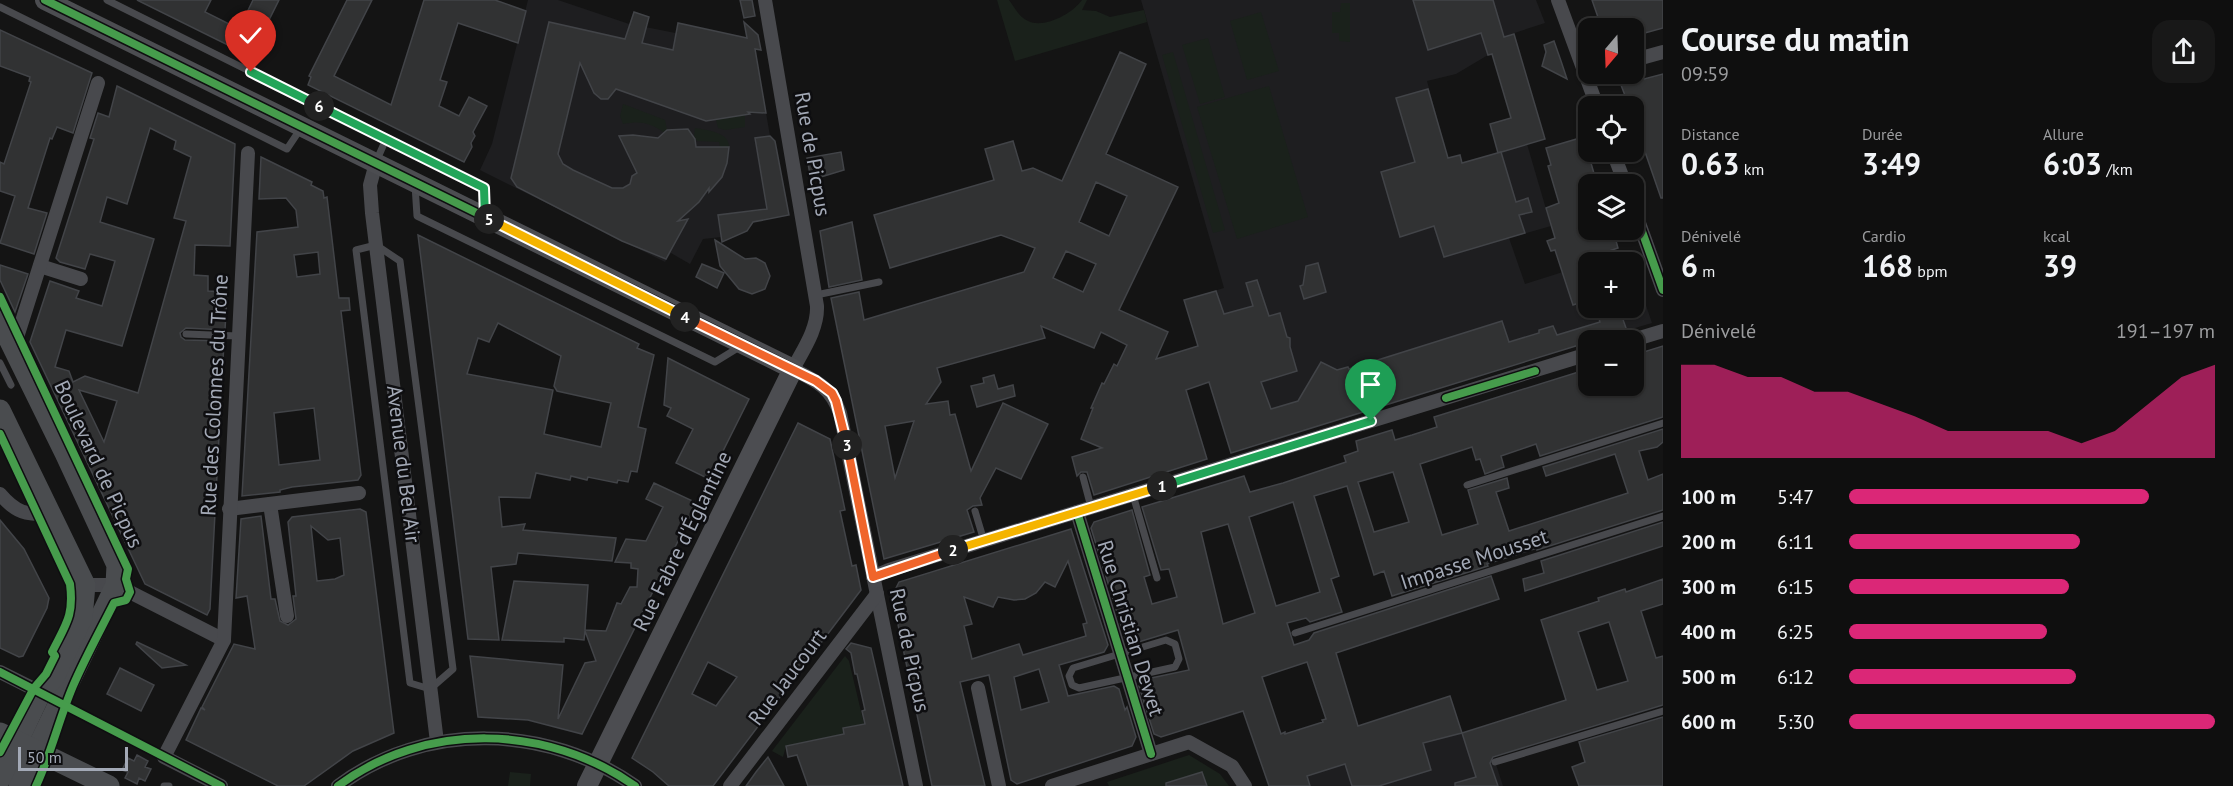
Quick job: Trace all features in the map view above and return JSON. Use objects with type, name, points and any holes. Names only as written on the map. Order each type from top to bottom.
[{"type":"main road","name":"Boulevard de Picpus","points":[[4,341],[65,453],[117,565],[116,585]]},
{"type":"main road","points":[[0,410],[85,585],[82,618],[54,677],[50,697]]},
{"type":"main road","points":[[109,786],[17,766],[50,697],[116,585]]},
{"type":"street","points":[[45,0],[793,369]]},
{"type":"street","name":"Rue de Picpus","points":[[765,0],[818,316]]},
{"type":"street","points":[[1558,0],[1578,50]]},
{"type":"street","points":[[1644,57],[1663,52]]},
{"type":"street","points":[[4,341],[18,334],[98,83]]},
{"type":"street","name":"Rue des Colonnes du Trône","points":[[224,639],[248,153]]},
{"type":"street","name":"Avenue du Bel Air","points":[[376,163],[370,184],[376,245],[437,742]]},
{"type":"street","points":[[1644,237],[1663,290]]},
{"type":"street","points":[[40,266],[81,279]]},
{"type":"street","name":"Rue Fabre d'Églantine","points":[[587,786],[818,316]]},
{"type":"street","points":[[1644,337],[1663,331]]},
{"type":"street","points":[[873,577],[889,570],[1578,357]]},
{"type":"street","name":"Rue de Picpus","points":[[793,369],[816,381],[832,393],[843,424],[916,786]]},
{"type":"street","points":[[229,510],[359,493]]},
{"type":"street","points":[[0,494],[11,508],[20,513],[51,515]]},
{"type":"street","points":[[270,504],[287,616]]},
{"type":"street","name":"Rue Christian Dewet","points":[[1077,512],[1151,754]]},
{"type":"street","points":[[85,585],[116,585],[224,639],[164,757],[221,786]]},
{"type":"street","name":"Rue Jaucourt","points":[[730,786],[877,594]]},
{"type":"street","points":[[0,672],[50,697]]},
{"type":"street","points":[[978,688],[999,786]]},
{"type":"street","points":[[338,786],[390,756],[437,742],[483,738],[515,739],[544,744],[598,763],[635,786]]},
{"type":"street","points":[[1052,786],[1087,780],[1151,754],[1190,742],[1232,766],[1245,786]]},
{"type":"lane","points":[[107,0],[484,188],[485,217]]},
{"type":"lane","points":[[0,7],[287,149],[302,127]]},
{"type":"lane","points":[[376,163],[386,139]]},
{"type":"lane","points":[[414,182],[417,216],[715,362],[743,345]]},
{"type":"lane","name":"Avenue du Bel Air","points":[[376,245],[400,261],[452,658],[453,669],[430,689],[410,683],[356,250],[376,245]]},
{"type":"lane","points":[[816,295],[879,282]]},
{"type":"lane","points":[[186,334],[238,336]]},
{"type":"lane","points":[[4,341],[11,385]]},
{"type":"lane","points":[[1467,485],[1663,423]]},
{"type":"lane","points":[[1083,477],[1091,507]]},
{"type":"lane","points":[[1133,495],[1157,578]]},
{"type":"lane","points":[[975,511],[984,541]]},
{"type":"lane","name":"Impasse Mousset","points":[[1295,633],[1663,516]]},
{"type":"lane","points":[[1166,640],[1175,644],[1179,659],[1175,667],[1128,677],[1079,688],[1072,685],[1069,676],[1073,668],[1166,640]]},
{"type":"lane","points":[[1495,762],[1663,711]]},
{"type":"lane","points":[[164,786],[169,786]]},
{"type":"shaded area","points":[[528,0],[558,0],[644,29],[645,27],[755,49],[770,136],[775,141],[787,215],[767,208],[718,215],[721,237],[703,239],[690,264],[671,253],[665,262],[480,170],[492,144]]},
{"type":"shaded area","points":[[997,0],[1009,0],[1022,17],[1035,23],[1057,19],[1072,10],[1082,0],[1087,0],[1082,10],[1096,11],[1110,17],[1144,10],[1147,22],[1015,61]]},
{"type":"shaded area","points":[[1141,0],[1536,0],[1545,23],[1493,40],[1488,55],[1456,74],[1427,81],[1450,166],[1527,144],[1551,226],[1509,238],[1525,284],[1578,267],[1578,318],[1644,318],[1644,299],[1652,323],[1628,330],[1578,330],[1578,345],[1231,453],[1184,300],[1224,288]]},
{"type":"shaded area","points":[[1341,3],[1350,3],[1350,42],[1339,41],[1339,33],[1332,33],[1332,12],[1340,12]]},
{"type":"shaded area","points":[[1261,12],[1279,71],[1247,80],[1230,21]]},
{"type":"shaded area","points":[[1208,38],[1225,97],[1200,104],[1182,45]]},
{"type":"shaded area","points":[[1173,52],[1225,230],[1213,233],[1162,55]]},
{"type":"shaded area","points":[[1269,86],[1308,217],[1237,239],[1197,107]]},
{"type":"shaded area","points":[[623,104],[665,120],[667,130],[663,132],[644,123],[623,124],[620,116]]},
{"type":"shaded area","points":[[745,115],[745,127],[725,130],[718,128],[716,120]]},
{"type":"shaded area","points":[[695,128],[721,135],[728,142],[729,147],[720,147],[719,142],[697,141],[694,136]]},
{"type":"shaded area","points":[[845,656],[849,661],[864,724],[843,728],[844,734],[786,746],[783,757],[772,751]]},
{"type":"shaded area","points":[[1450,696],[1472,763],[1494,758],[1503,786],[1269,786],[1259,758]]},
{"type":"shaded area","points":[[1189,755],[1220,774],[1229,786],[1109,786],[1107,782]]},
{"type":"shaded area","points":[[510,772],[531,774],[530,786],[508,786]]},
{"type":"building","points":[[137,0],[211,0],[205,12],[239,29],[253,0],[279,0],[255,48],[252,47],[248,55]]},
{"type":"building","points":[[347,0],[372,0],[334,76],[391,105],[424,0],[495,0],[526,11],[518,43],[458,23],[440,80],[447,82],[439,106],[459,116],[469,97],[487,106],[473,132],[475,136],[471,143],[472,147],[464,162],[308,85],[311,77],[309,76]]},
{"type":"building","points":[[740,0],[752,0],[755,16],[744,18]]},
{"type":"building","points":[[1413,0],[1493,0],[1504,37],[1514,34],[1545,139],[1498,153],[1490,124],[1511,118],[1492,54],[1488,55],[1481,33],[1428,50]]},
{"type":"building","points":[[1592,0],[1663,0],[1663,28],[1644,33],[1644,18],[1598,18]]},
{"type":"building","points":[[634,12],[649,17],[642,43],[673,50],[678,23],[747,38],[744,22],[758,35],[761,50],[755,49],[766,113],[748,112],[750,114],[706,121],[616,89],[608,99],[601,99],[594,93],[580,63],[558,154],[563,164],[573,170],[612,188],[623,188],[630,184],[632,176],[637,173],[619,136],[658,138],[667,130],[688,129],[695,139],[696,147],[729,147],[722,177],[678,221],[688,219],[666,259],[622,241],[517,187],[511,178],[549,22],[625,39]]},
{"type":"building","points":[[0,30],[92,73],[73,133],[57,127],[52,139],[50,138],[28,208],[47,213],[34,254],[0,243],[15,196],[0,191],[0,162],[4,164],[31,82],[30,77],[0,66]]},
{"type":"building","points":[[1554,41],[1567,79],[1542,66],[1546,52],[1544,45]]},
{"type":"building","points":[[1120,52],[1146,64],[1106,154],[1178,187],[1119,310],[1168,332],[1156,359],[1198,346],[1184,300],[1216,291],[1224,314],[1253,306],[1246,283],[1257,280],[1269,316],[1280,313],[1287,337],[1290,338],[1290,347],[1297,371],[1261,382],[1271,409],[1298,401],[1321,362],[1337,370],[1348,367],[1349,369],[1502,321],[1509,342],[1553,326],[1557,335],[1600,322],[1599,318],[1622,318],[1627,330],[1578,330],[1578,345],[1231,453],[1209,382],[1186,390],[1207,459],[1094,495],[1087,472],[1081,472],[1077,476],[1072,457],[1102,448],[1081,439],[1102,383],[1104,384],[1114,364],[1117,366],[1127,345],[1101,332],[1094,348],[1041,326],[1045,338],[937,368],[941,382],[926,404],[948,401],[950,415],[955,414],[971,471],[1003,403],[1048,424],[1021,479],[996,468],[980,498],[982,505],[973,506],[967,510],[974,532],[884,559],[831,298],[859,292],[864,320],[1024,272],[1035,248],[1001,235],[890,268],[874,215],[994,180],[985,149],[1013,141],[1022,171],[1033,168],[1062,181]],"holes":[[[1096,182],[1127,196],[1109,236],[1079,222]],[[1066,251],[1096,264],[1083,292],[1053,278]],[[914,421],[895,478],[885,426]]]},
{"type":"building","points":[[1663,74],[1663,198],[1661,198],[1644,149],[1644,96],[1625,96],[1621,85],[1644,84],[1644,79]]},
{"type":"building","points":[[117,86],[235,144],[230,246],[195,245],[194,275],[208,276],[208,291],[227,292],[225,330],[186,328],[180,333],[185,340],[224,341],[210,609],[207,615],[145,584],[30,342],[50,281],[79,291],[76,298],[102,306],[115,261],[90,254],[85,269],[60,262],[56,258],[94,139],[90,138],[98,113],[109,117]],"holes":[[[150,128],[176,141],[174,149],[191,157],[174,218],[186,221],[138,393],[85,376],[73,382],[69,371],[55,367],[66,330],[122,346],[154,239],[100,222],[107,197],[127,204]],[[79,390],[117,401],[104,442]]]},
{"type":"building","points":[[1428,89],[1448,158],[1460,155],[1462,163],[1501,152],[1516,202],[1528,198],[1532,212],[1519,215],[1525,233],[1444,257],[1434,226],[1400,237],[1381,172],[1415,162],[1396,98]]},
{"type":"building","points":[[770,136],[775,141],[789,215],[753,222],[747,231],[722,242],[718,215],[767,209],[755,138]]},
{"type":"building","points":[[1578,139],[1578,162],[1591,162],[1594,174],[1578,174],[1578,240],[1616,240],[1618,248],[1606,252],[1578,252],[1578,303],[1573,305],[1555,250],[1551,251],[1547,241],[1555,238],[1546,208],[1559,203],[1548,166],[1551,165],[1546,148]]},
{"type":"building","points":[[841,152],[844,170],[811,180],[807,158]]},
{"type":"building","points":[[261,157],[312,182],[311,185],[323,191],[324,198],[327,197],[339,298],[349,298],[350,310],[341,311],[361,475],[358,480],[292,487],[280,490],[280,492],[242,496],[257,232],[298,227],[296,210],[286,198],[259,199]],"holes":[[[318,252],[320,274],[297,277],[294,255]],[[314,408],[320,460],[279,465],[274,413]]]},
{"type":"building","points":[[852,222],[862,280],[829,287],[820,231]]},
{"type":"building","points":[[418,235],[639,344],[637,348],[654,355],[638,427],[646,429],[637,472],[631,471],[628,482],[618,480],[617,483],[588,477],[587,480],[571,476],[570,480],[536,473],[530,498],[499,497],[502,527],[525,524],[523,530],[616,538],[612,561],[518,553],[516,564],[491,567],[499,640],[468,639]],"holes":[[[498,323],[561,356],[554,386],[557,391],[611,403],[601,447],[544,434],[553,390],[467,374],[478,338],[489,342]]]},
{"type":"building","points":[[715,240],[745,259],[756,258],[765,263],[770,276],[765,289],[752,294],[739,289],[720,266]]},
{"type":"building","points":[[1318,263],[1326,292],[1304,299],[1300,286],[1303,285],[1306,266]]},
{"type":"building","points":[[702,264],[724,273],[717,288],[696,277]]},
{"type":"building","points":[[0,265],[28,274],[15,312],[0,280]]},
{"type":"building","points":[[1663,346],[1663,417],[1540,456],[1536,444],[1501,456],[1504,467],[1485,474],[1480,459],[1476,460],[1472,447],[1420,464],[1442,535],[1478,524],[1468,490],[1507,478],[1509,488],[1496,492],[1509,531],[1628,493],[1615,454],[1546,476],[1543,467],[1663,429],[1663,442],[1657,447],[1639,451],[1648,480],[1663,474],[1663,510],[1537,550],[1537,548],[1392,596],[1384,571],[1374,575],[1347,486],[1314,496],[1339,576],[1331,579],[1342,612],[1310,622],[1306,618],[1287,623],[1294,645],[1309,640],[1314,633],[1491,576],[1499,599],[1336,653],[1358,726],[1450,696],[1462,733],[1423,743],[1431,770],[1379,786],[1352,786],[1345,764],[1307,776],[1310,786],[1269,786],[1243,711],[1161,737],[1154,734],[1139,686],[1142,680],[1189,670],[1178,630],[1132,644],[1126,641],[1091,528],[1094,522],[1132,510],[1150,575],[1144,577],[1152,604],[1177,597],[1169,569],[1161,570],[1142,507],[1244,476],[1250,492],[1283,483],[1346,462],[1344,456],[1358,451],[1356,441],[1392,430],[1395,440],[1412,435],[1437,427],[1434,417],[1578,372],[1578,396],[1644,396],[1644,352]],"holes":[[[1393,472],[1409,522],[1374,532],[1358,482]],[[1293,502],[1320,592],[1276,606],[1249,517]],[[1228,524],[1255,613],[1223,624],[1201,532]],[[1307,662],[1326,719],[1322,720],[1323,722],[1281,734],[1262,677]]]},
{"type":"building","points":[[668,358],[749,399],[709,479],[676,463],[693,429],[667,416],[671,408],[664,405]]},
{"type":"building","points":[[994,375],[998,389],[1013,385],[1015,396],[977,407],[971,386],[984,383],[983,378]]},
{"type":"building","points":[[798,423],[830,439],[845,510],[840,511],[852,566],[856,565],[861,590],[713,786],[669,786],[632,758]],"holes":[[[708,662],[737,677],[716,706],[692,694]]]},
{"type":"building","points":[[654,483],[697,503],[582,734],[528,720],[478,717],[470,656],[563,665],[558,719],[585,663],[596,661],[585,631],[584,640],[564,638],[564,642],[502,640],[514,581],[588,585],[585,630],[606,631],[617,603],[621,604],[630,587],[637,587],[638,569],[631,568],[631,563],[615,562],[626,539],[646,541],[663,507],[646,499]]},
{"type":"building","points":[[360,509],[366,512],[394,733],[353,751],[304,786],[278,786],[186,740],[201,708],[205,710],[202,707],[234,644],[255,649],[247,596],[236,598],[241,519],[261,516],[271,599],[275,599],[280,621],[288,625],[296,619],[293,596],[296,596],[288,522],[292,517]],"holes":[[[311,526],[328,540],[340,538],[344,575],[335,579],[317,581]]]},
{"type":"building","points":[[0,520],[24,549],[49,598],[47,608],[23,656],[19,657],[0,648]]},
{"type":"building","points":[[1663,522],[1663,546],[1525,591],[1523,579],[1544,573],[1541,561]]},
{"type":"building","points":[[1071,529],[1108,645],[1104,652],[1059,665],[1068,696],[1114,686],[1119,689],[1136,737],[1132,746],[1017,784],[1011,780],[989,675],[960,682],[985,786],[932,786],[892,596],[899,582]],"holes":[[[1068,561],[1087,623],[1083,624],[1086,636],[1023,655],[1019,644],[972,659],[964,626],[972,624],[964,597],[993,607],[998,597],[1014,600],[1025,599],[1036,593],[1045,582],[1055,587]],[[1039,669],[1049,702],[1021,710],[1014,677]]]},
{"type":"building","points":[[1663,579],[1663,604],[1641,611],[1656,658],[1663,656],[1663,705],[1493,757],[1490,763],[1498,786],[1455,786],[1455,783],[1476,777],[1462,733],[1566,700],[1541,620],[1599,601],[1598,598],[1625,589],[1626,592]],"holes":[[[1609,622],[1628,681],[1597,690],[1578,632]]]},
{"type":"building","points":[[137,642],[186,665],[162,668],[136,644]]},
{"type":"building","points":[[851,643],[871,648],[903,786],[808,786],[797,755],[788,757],[786,746],[844,734],[843,728],[865,724],[862,711],[865,710],[857,674],[855,674],[851,653],[846,649]]},
{"type":"building","points":[[120,668],[154,685],[141,711],[107,694]]},
{"type":"building","points":[[1663,717],[1663,786],[1579,786],[1572,767],[1585,762],[1579,742]]},
{"type":"building","points":[[137,755],[148,761],[145,767],[151,769],[145,781],[139,778],[137,784],[125,778],[128,772],[122,770],[128,758],[134,761]]},
{"type":"building","points":[[768,757],[784,786],[746,786],[756,772]]},
{"type":"building","points":[[1202,772],[1207,786],[1166,786],[1166,783]]},
{"type":"cycle path","points":[[45,0],[793,369],[816,381],[832,393]]},
{"type":"cycle path","points":[[1644,237],[1663,290]]},
{"type":"cycle path","points":[[0,297],[128,569],[126,579],[130,592],[126,600],[114,603],[82,665],[36,786]]},
{"type":"cycle path","points":[[1446,398],[1535,371]]},
{"type":"cycle path","points":[[0,434],[70,584],[71,595],[68,619],[52,652],[55,656],[46,674],[34,688],[0,752]]},
{"type":"cycle path","points":[[1017,530],[1133,495]]},
{"type":"cycle path","points":[[1077,512],[1151,754]]},
{"type":"cycle path","points":[[0,672],[221,786]]},
{"type":"cycle path","points":[[338,786],[372,765],[409,750],[447,741],[486,738],[525,742],[564,751],[601,766],[635,786]]},
{"type":"route","points":[[251,72],[484,188],[485,217],[816,381],[832,393],[843,424],[873,577],[889,570],[1371,421]]}]
